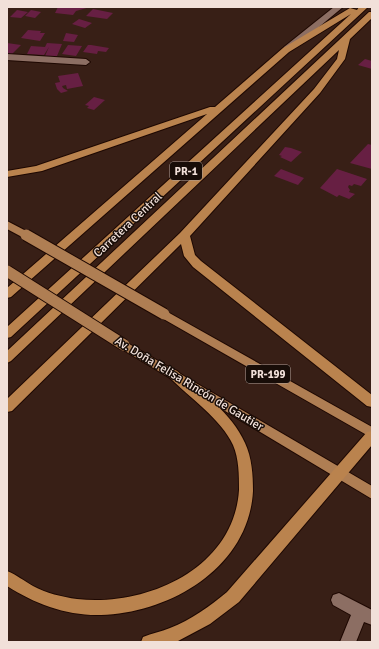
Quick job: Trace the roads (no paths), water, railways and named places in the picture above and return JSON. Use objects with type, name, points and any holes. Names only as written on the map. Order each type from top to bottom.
[{"type":"highway","points":[[7,294],[220,106],[286,50],[323,29],[348,12],[363,7]]},
{"type":"highway","name":"Carretera Central","points":[[7,334],[363,7]]},
{"type":"highway","name":"Carretera Central","points":[[7,358],[372,14]]},
{"type":"highway","points":[[7,407],[184,235],[317,91],[341,58],[346,39]]},
{"type":"highway","points":[[7,174],[52,165],[220,106]]},
{"type":"highway","points":[[184,235],[190,256],[197,264],[372,402]]},
{"type":"highway","points":[[7,578],[28,591],[57,602],[85,607],[121,606],[143,602],[172,591],[198,575],[221,554],[238,527],[244,507],[246,473],[241,450],[238,442],[226,425],[173,374]]},
{"type":"highway","points":[[148,642],[166,637],[197,623],[212,614],[233,597],[372,434]]},
{"type":"main road","name":"PR-199","points":[[7,224],[372,434]]},
{"type":"main road","name":"Av. Doña Felisa Rincón de Gautier","points":[[7,271],[124,345],[372,493]]},
{"type":"street","points":[[286,50],[339,7]]},
{"type":"street","points":[[7,57],[86,62]]},
{"type":"street","points":[[339,600],[366,615],[348,642]]}]
